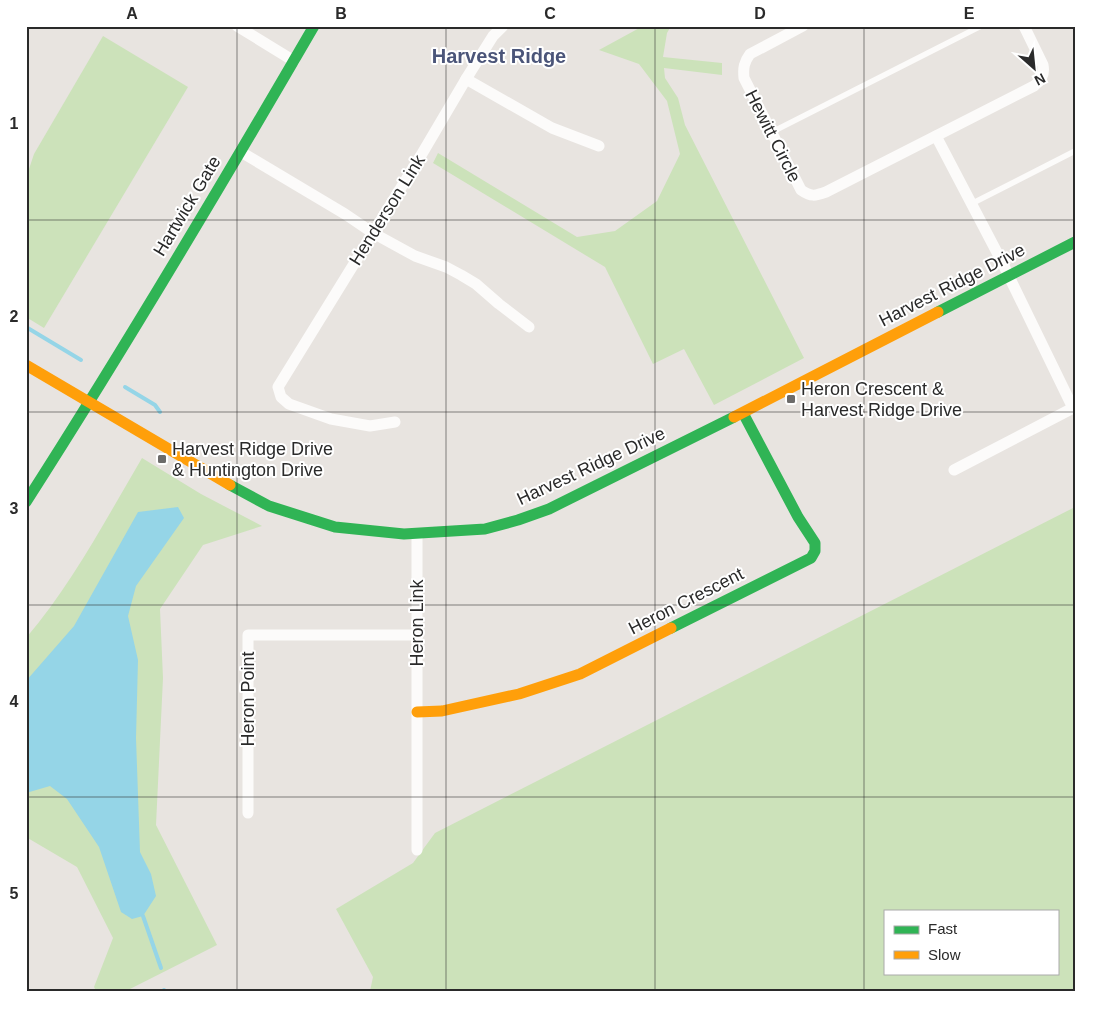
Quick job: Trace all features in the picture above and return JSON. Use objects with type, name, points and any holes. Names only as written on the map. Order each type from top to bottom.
[{"type":"street","points":[[237,26],[294,61]]},
{"type":"street","name":"Hartwick Gate","points":[[28,495],[88,403],[314,26]]},
{"type":"street","name":"Henderson Link","points":[[395,422],[370,426],[331,420],[289,404],[281,397],[278,387],[466,79],[493,36],[503,26]]},
{"type":"street","name":"Hewitt Circle","points":[[803,26],[750,54],[745,60],[743,69],[744,78],[801,190],[808,194],[817,195],[1039,82],[1043,77],[1043,65],[1024,26]]},
{"type":"street","points":[[466,79],[552,128],[599,146]]},
{"type":"street","points":[[936,136],[1074,407],[954,470]]},
{"type":"street","points":[[240,152],[414,256],[446,267],[476,284],[530,327]]},
{"type":"street","name":"Harvest Ridge Drive","points":[[26,365],[214,477],[269,506],[335,527],[404,534],[485,529],[549,509],[1075,242]]},
{"type":"street","name":"Heron Crescent","points":[[417,712],[442,711],[519,694],[580,674],[811,558],[816,551],[815,543],[798,517],[743,412]]},
{"type":"street","name":"Heron Link","points":[[417,534],[417,850]]},
{"type":"street","name":"Heron Point","points":[[248,813],[248,634],[418,635]]},
{"type":"lane","points":[[772,132],[981,26]]},
{"type":"lane","points":[[971,204],[1075,151]]},
{"type":"green space","points":[[643,26],[671,26],[667,33],[663,57],[722,63],[722,75],[664,68],[665,78],[678,98],[685,125],[804,358],[714,405],[684,349],[653,364],[605,267],[433,163],[438,153],[577,237],[615,231],[657,201],[680,154],[667,101],[639,64],[599,50]]},
{"type":"green space","points":[[103,36],[188,87],[44,328],[26,317],[26,178],[34,154]]},
{"type":"green space","points":[[142,458],[201,494],[262,526],[203,545],[160,609],[163,678],[156,825],[217,945],[126,991],[96,991],[94,987],[113,938],[77,867],[26,837],[26,638],[58,596],[102,528]]},
{"type":"green space","points":[[1075,507],[1075,991],[370,991],[373,977],[336,909],[413,863],[435,833]]},
{"type":"water","points":[[178,507],[184,518],[136,586],[128,616],[138,660],[136,738],[140,852],[151,874],[156,896],[143,916],[132,919],[121,912],[99,847],[67,799],[50,786],[26,793],[26,681],[74,626],[138,512]]},
{"type":"waterway","points":[[26,327],[81,360]]},
{"type":"waterway","points":[[125,387],[155,405],[160,412]]},
{"type":"waterway","points":[[143,916],[161,968]]},
{"type":"traffic: fast","points":[[26,502],[173,266],[314,26]]},
{"type":"traffic: fast","points":[[938,312],[1075,242]]},
{"type":"traffic: fast","points":[[671,628],[811,558],[815,551],[815,543],[798,517],[743,413]]},
{"type":"traffic: fast","points":[[230,485],[269,506],[335,527],[404,534],[485,529],[549,509],[734,417]]},
{"type":"traffic: slow","points":[[734,417],[938,312]]},
{"type":"traffic: slow","points":[[26,365],[230,485]]},
{"type":"traffic: slow","points":[[417,712],[442,711],[519,694],[580,674],[671,628]]},
{"type":"place","name":"Heron Crescent & Harvest Ridge Drive","points":[[791,399]]},
{"type":"place","name":"Harvest Ridge Drive & Huntington Drive","points":[[162,459]]},
{"type":"district","name":"Harvest Ridge","points":[[499,56]]}]
